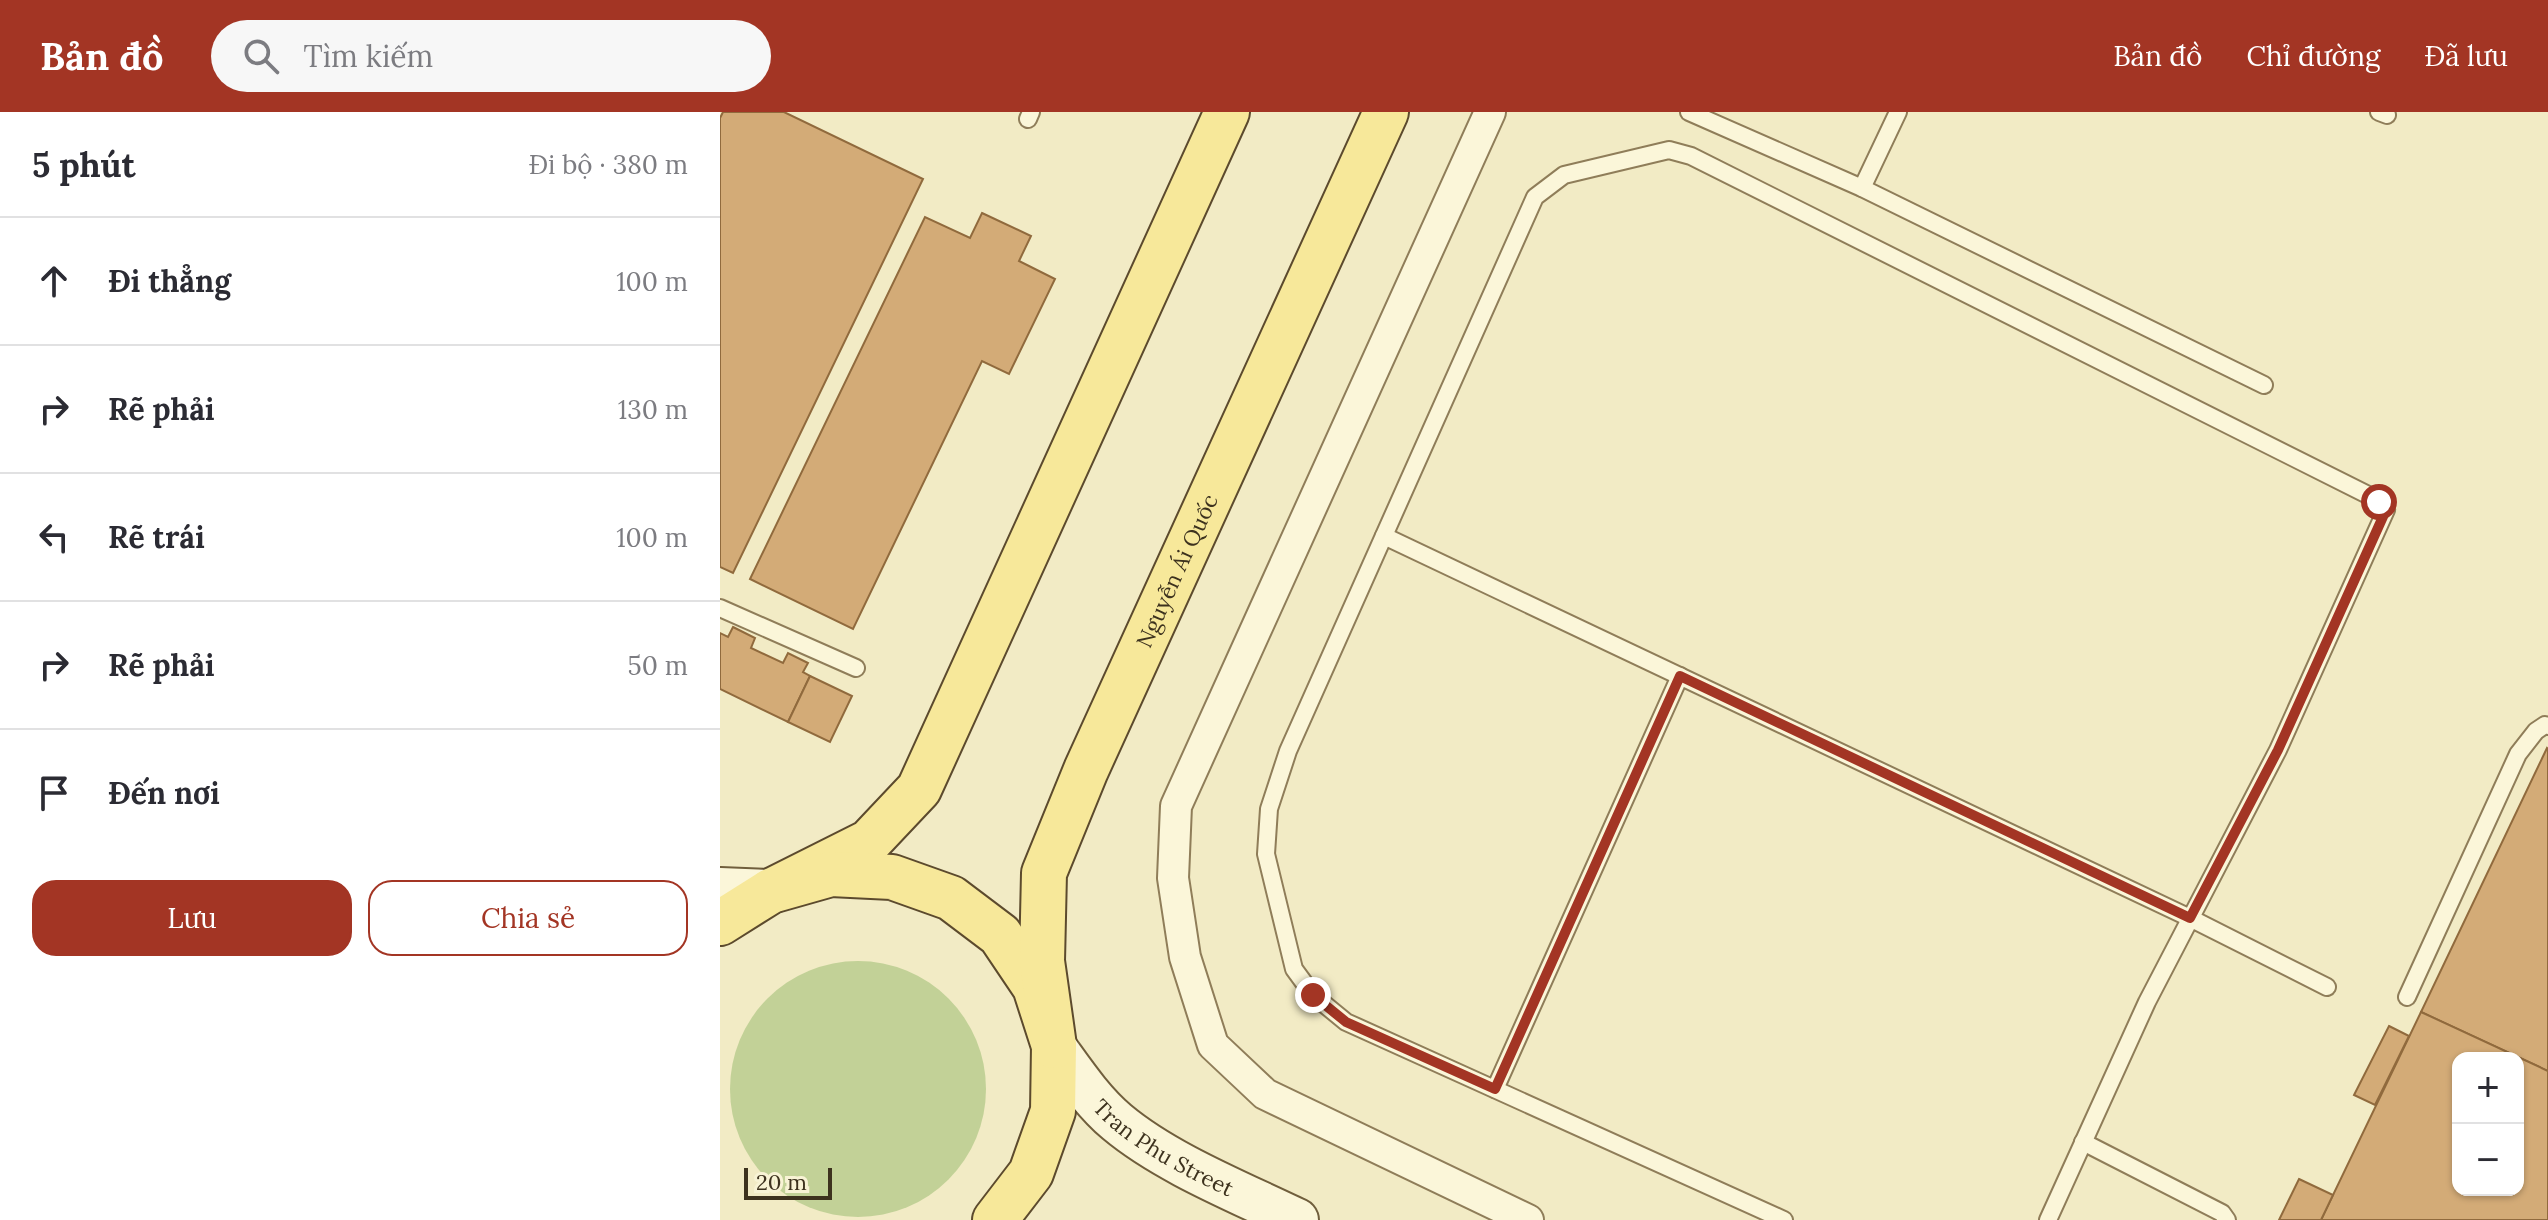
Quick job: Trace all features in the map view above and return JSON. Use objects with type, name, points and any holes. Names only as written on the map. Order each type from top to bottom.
[{"type":"main road","points":[[720,923],[771,891],[869,842],[919,789],[1227,112]]},
{"type":"main road","name":"Nguyễn Ái Quốc","points":[[1054,1046],[1042,961],[1044,873],[1086,770],[1386,112]]},
{"type":"main road","points":[[720,889],[771,891],[831,874],[892,877],[951,898],[1000,935],[1035,987],[1054,1046],[1053,1111],[1031,1173],[995,1220]]},
{"type":"main road","name":"Tran Phu Street","points":[[1054,1046],[1084,1086],[1117,1122],[1164,1154],[1297,1220]]},
{"type":"street","points":[[1490,112],[1176,806],[1173,878],[1185,957],[1213,1045],[1265,1094],[1528,1220]]},
{"type":"lane","points":[[1689,112],[1862,188],[2264,385]]},
{"type":"lane","points":[[1862,188],[1898,112]]},
{"type":"lane","points":[[1784,1220],[1346,1022],[1313,995],[1294,969],[1266,854],[1269,809],[1288,751],[1535,197],[1564,175],[1669,150],[1691,156],[2372,497],[2386,510],[2278,750],[2147,1002],[2048,1220]]},
{"type":"lane","points":[[1384,536],[2190,918],[2327,987]]},
{"type":"lane","points":[[720,608],[856,668]]},
{"type":"lane","points":[[1495,1089],[1680,676]]},
{"type":"lane","points":[[2407,997],[2518,754],[2536,731],[2548,726]]},
{"type":"lane","points":[[2083,1142],[2222,1213],[2227,1220]]},
{"type":"green space","points":[[845,961],[871,961],[895,966],[918,976],[949,998],[965,1018],[981,1052],[986,1089],[981,1126],[965,1160],[949,1180],[929,1196],[895,1212],[871,1217],[845,1217],[821,1212],[798,1202],[767,1180],[751,1160],[735,1126],[730,1102],[730,1076],[735,1052],[745,1029],[767,998],[787,982],[821,966]]},
{"type":"building","points":[[723,112],[784,112],[923,179],[733,573],[720,567],[720,118]]},
{"type":"building","points":[[982,213],[1031,236],[1019,261],[1055,279],[1009,374],[982,361],[853,629],[750,579],[925,217],[970,238]]},
{"type":"building","points":[[733,627],[755,638],[751,648],[783,663],[788,653],[808,663],[803,672],[810,676],[788,722],[720,689],[720,633],[728,637]]},
{"type":"building","points":[[810,676],[852,696],[830,742],[788,722]]},
{"type":"building","points":[[2547,748],[2548,1071],[2524,1060],[2524,1052],[2507,1052],[2421,1012]]},
{"type":"building","points":[[2421,1012],[2507,1052],[2452,1052],[2452,1196],[2524,1196],[2524,1060],[2548,1071],[2548,1220],[2321,1220]]},
{"type":"building","points":[[2389,1026],[2409,1036],[2375,1105],[2354,1095]]},
{"type":"building","points":[[2299,1179],[2333,1195],[2321,1220],[2279,1220]]},
{"type":"route","points":[[1313,995],[1346,1022],[1495,1089],[1680,676],[2190,918],[2278,750],[2386,510],[2379,502]]}]
